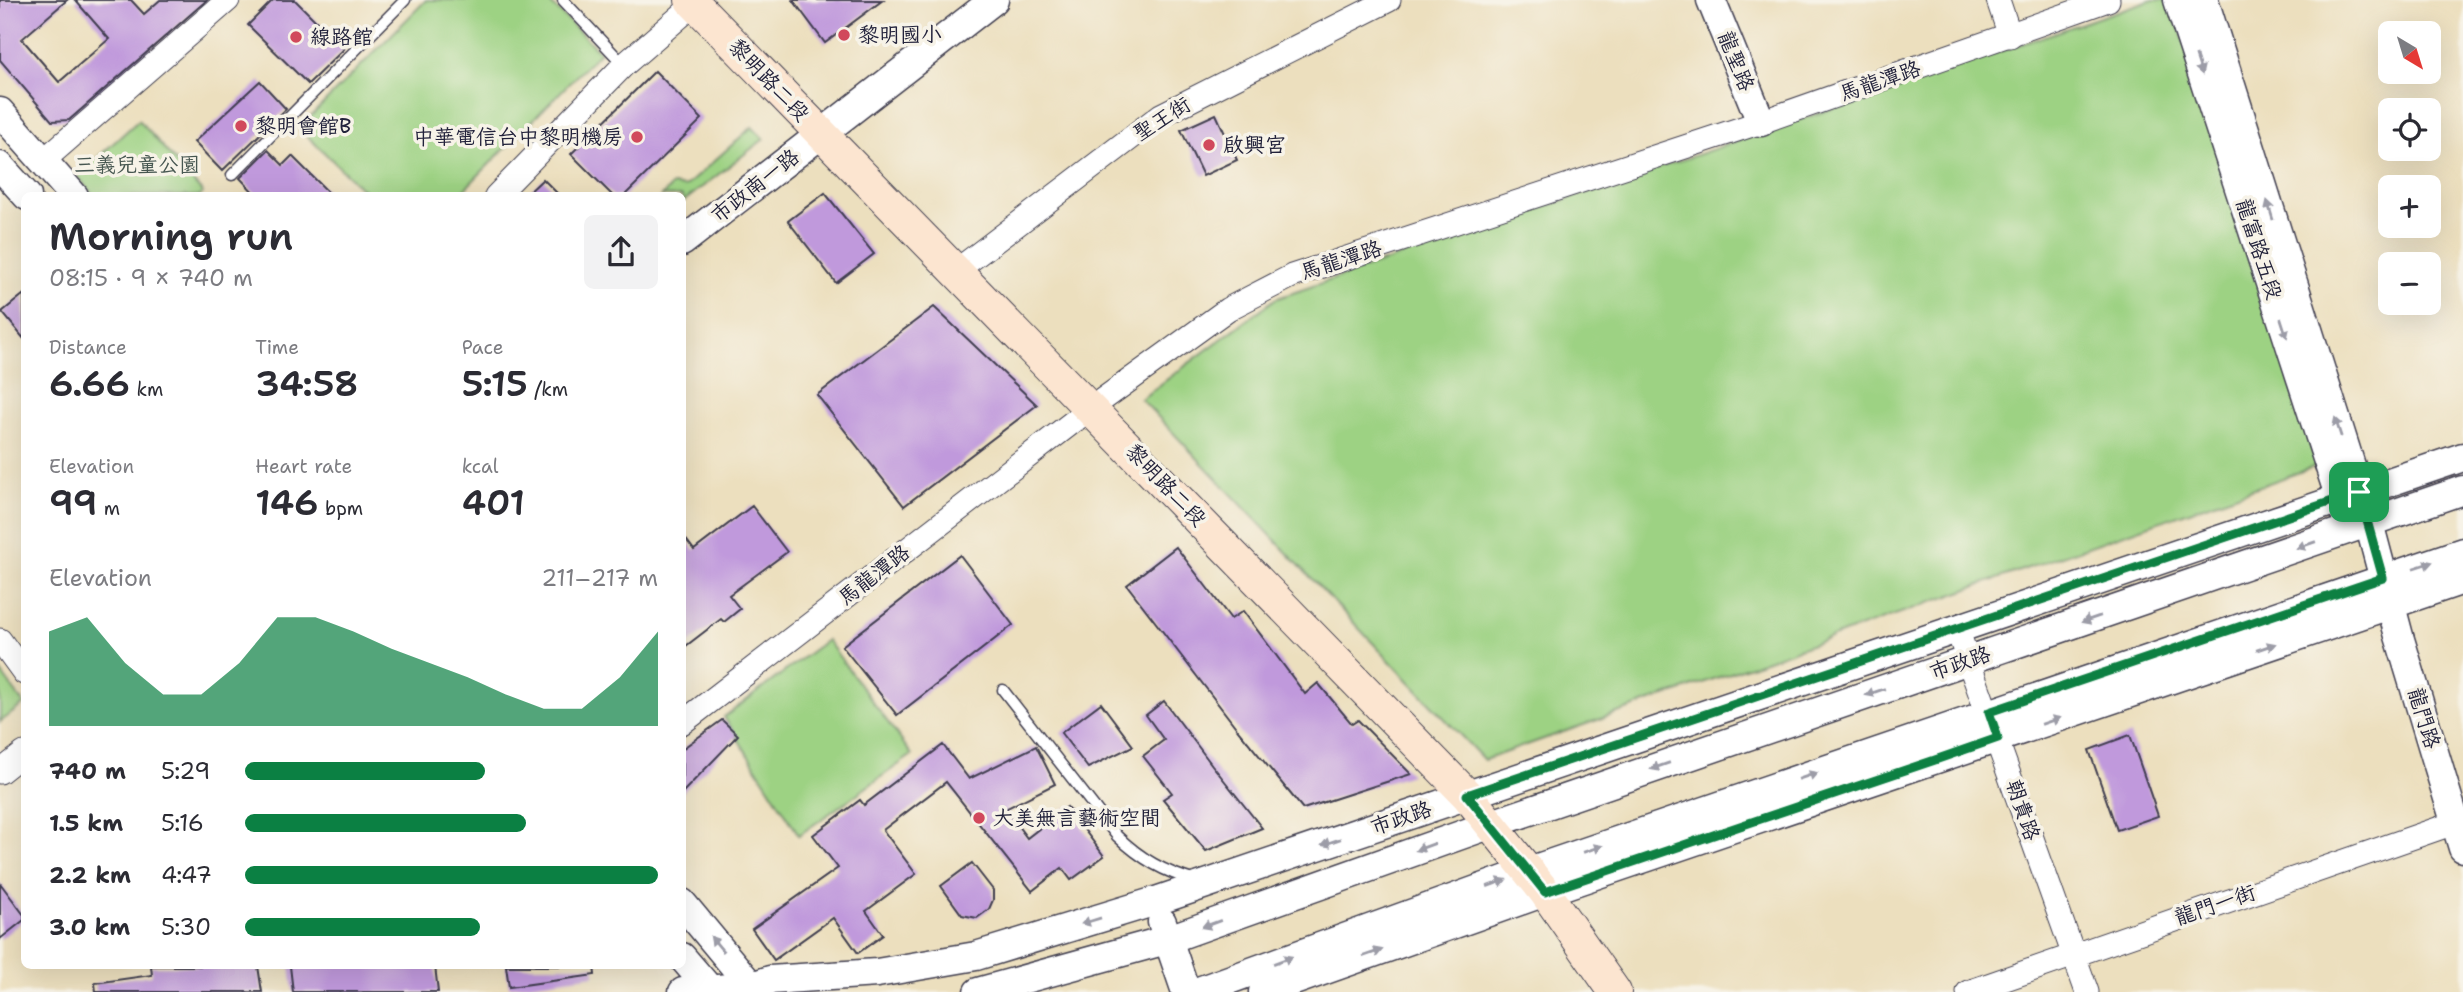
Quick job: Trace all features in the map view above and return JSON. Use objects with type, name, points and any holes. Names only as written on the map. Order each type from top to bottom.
[{"type":"main road","name":"黎明路二段","points":[[695,1],[1467,795],[1537,882],[1615,992]]},
{"type":"street","points":[[43,161],[228,0]]},
{"type":"street","name":"市政南一路","points":[[686,239],[994,0]]},
{"type":"street","name":"聖王街","points":[[956,271],[1161,115],[1389,0]]},
{"type":"street","name":"龍聖路","points":[[1711,0],[1761,122]]},
{"type":"street","points":[[1998,0],[2010,36]]},
{"type":"street","name":"馬龍潭路","points":[[686,720],[1090,408],[1228,309],[1292,276],[1761,122],[2108,0]]},
{"type":"street","name":"龍富路五段","points":[[2178,0],[2349,495]]},
{"type":"street","name":"龍富路五段","points":[[2204,0],[2349,495]]},
{"type":"street","points":[[500,192],[624,65],[695,1]]},
{"type":"street","points":[[0,112],[70,192]]},
{"type":"street","points":[[0,166],[23,192]]},
{"type":"street","name":"市政路","points":[[701,991],[754,989],[770,980],[877,973],[976,956],[1156,901],[2463,457]]},
{"type":"street","name":"市政路","points":[[978,992],[1166,940],[1489,825],[2463,490]]},
{"type":"street","name":"龍門路","points":[[2349,495],[2460,831]]},
{"type":"street","points":[[2385,600],[2463,552]]},
{"type":"street","points":[[1196,992],[1537,882],[1994,725],[2385,600],[2463,580]]},
{"type":"street","name":"朝貴路","points":[[1957,629],[1994,725],[2087,992]]},
{"type":"street","points":[[0,640],[21,669]]},
{"type":"street","points":[[0,772],[21,755]]},
{"type":"street","name":"龍門一街","points":[[1968,992],[2073,954],[2460,831]]},
{"type":"street","points":[[1262,992],[1537,882]]},
{"type":"street","points":[[1156,901],[1166,940],[1186,992]]},
{"type":"street","points":[[686,907],[754,989]]},
{"type":"street","points":[[686,964],[701,991]]},
{"type":"lane","points":[[232,175],[405,0]]},
{"type":"lane","points":[[563,0],[624,65]]},
{"type":"lane","points":[[1003,690],[1117,835],[1138,856],[1166,872],[1206,884]]},
{"type":"green space","points":[[426,0],[547,0],[600,52],[462,192],[365,192],[299,128]]},
{"type":"green space","points":[[2150,0],[2171,0],[2317,466],[1484,760],[1141,399],[1275,299]]},
{"type":"green space","name":"三義兒童公園","points":[[139,120],[202,192],[91,192],[77,176]]},
{"type":"green space","points":[[752,127],[764,139],[686,200],[686,192],[666,192],[672,185],[685,187]]},
{"type":"green space","points":[[827,640],[912,755],[799,835],[724,717]]},
{"type":"green space","points":[[0,671],[21,700],[21,706],[0,722]]},
{"type":"building","points":[[0,0],[67,0],[22,39],[59,82],[109,39],[75,0],[131,0],[144,14],[160,0],[207,0],[69,120],[52,121],[0,60]]},
{"type":"building","name":"線路館","points":[[273,0],[295,0],[344,49],[308,84],[248,25]]},
{"type":"building","points":[[793,0],[883,0],[825,43]]},
{"type":"building","name":"中華電信台中黎明機房","points":[[655,71],[702,119],[628,192],[609,192],[571,154]]},
{"type":"building","name":"黎明會館B","points":[[260,81],[286,109],[222,171],[194,142]]},
{"type":"building","name":"啟興宮","points":[[1216,114],[1237,160],[1203,176],[1181,130]]},
{"type":"building","points":[[268,150],[283,165],[292,156],[328,192],[253,192],[240,178]]},
{"type":"building","points":[[543,179],[556,192],[529,192]]},
{"type":"building","points":[[825,193],[874,254],[836,283],[788,221]]},
{"type":"building","points":[[21,296],[21,335],[2,312]]},
{"type":"building","points":[[934,307],[1037,405],[904,506],[817,395]]},
{"type":"building","points":[[752,506],[787,552],[729,595],[740,609],[724,622],[721,619],[686,646],[686,539],[694,550]]},
{"type":"building","points":[[1176,547],[1231,619],[1243,611],[1305,694],[1318,683],[1352,724],[1358,720],[1411,774],[1303,809],[1238,730],[1127,585]]},
{"type":"building","points":[[960,555],[1013,625],[897,715],[842,646]]},
{"type":"building","points":[[1164,701],[1262,828],[1206,851],[1163,799],[1172,793],[1143,756],[1164,740],[1146,715]]},
{"type":"building","points":[[1101,703],[1133,746],[1088,768],[1061,733]]},
{"type":"building","points":[[722,720],[738,735],[686,789],[686,746]]},
{"type":"building","points":[[2130,735],[2158,816],[2117,830],[2089,750]]},
{"type":"building","points":[[943,745],[969,779],[1036,746],[1055,784],[1005,809],[1027,838],[1067,807],[1104,856],[1071,880],[1062,868],[1032,891],[946,782],[883,830],[916,874],[866,911],[883,935],[858,953],[833,918],[774,960],[752,929],[838,868],[813,835],[860,800],[864,805]]},
{"type":"building","points":[[972,863],[993,890],[989,909],[977,918],[962,915],[941,886]]},
{"type":"building","points":[[0,883],[21,911],[21,922],[0,939]]},
{"type":"building","points":[[151,969],[258,969],[262,992],[96,992],[95,983],[152,975]]},
{"type":"building","points":[[290,969],[435,969],[438,992],[293,992]]},
{"type":"building","points":[[506,969],[594,969],[595,975],[509,987]]},
{"type":"place","name":"黎明國小","points":[[844,35]]},
{"type":"place","name":"線路館","points":[[296,37]]},
{"type":"place","name":"黎明會館B","points":[[241,126]]},
{"type":"place","name":"中華電信台中黎明機房","points":[[637,137]]},
{"type":"place","name":"啟興宮","points":[[1209,145]]},
{"type":"place","name":"大美無言藝術空間","points":[[979,818]]},
{"type":"route","points":[[2359,492],[2383,578],[1989,712],[1998,738],[1935,760],[1545,892],[1467,795],[2020,608],[2359,492]]}]
